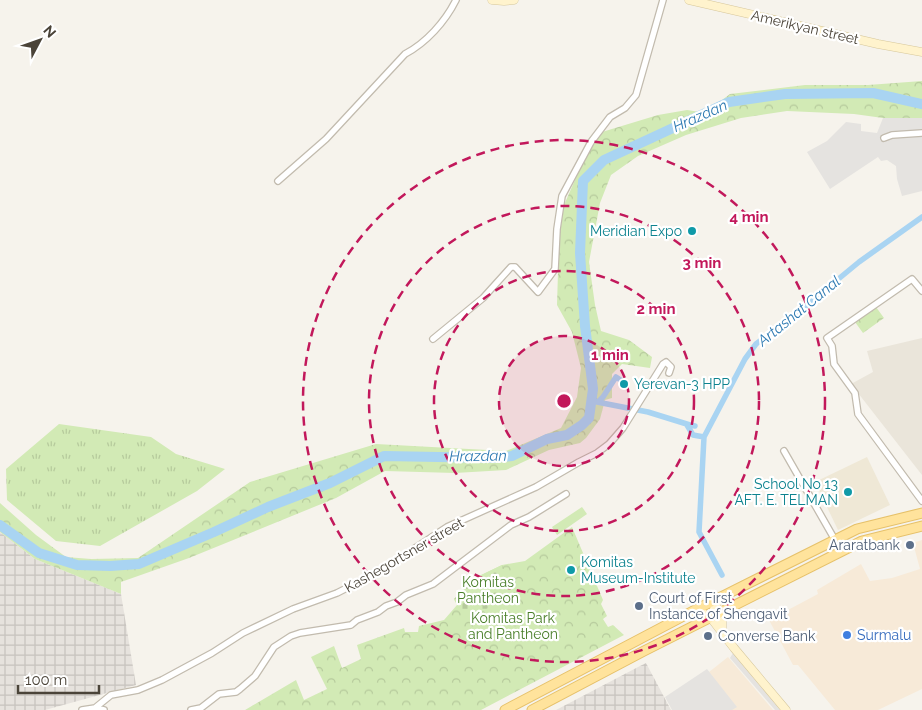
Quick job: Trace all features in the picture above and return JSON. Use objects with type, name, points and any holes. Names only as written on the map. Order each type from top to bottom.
[{"type":"main road","points":[[505,710],[690,613],[835,540],[857,530],[922,513]]},
{"type":"main road","points":[[532,710],[725,610],[862,542],[922,526]]},
{"type":"main road","points":[[857,530],[855,536],[862,542]]},
{"type":"street","points":[[278,181],[326,139],[405,54],[419,47],[449,14],[456,0]]},
{"type":"street","points":[[492,0],[514,0]]},
{"type":"street","points":[[433,339],[483,298],[511,267],[515,268],[538,292],[554,269],[562,196],[591,142],[610,117],[625,108],[636,95],[663,0]]},
{"type":"street","name":"Amerikyan street","points":[[689,0],[878,44],[922,52]]},
{"type":"street","points":[[884,138],[892,135],[922,133]]},
{"type":"street","points":[[922,291],[912,279],[827,338],[832,346],[834,364],[855,393],[858,414],[922,501]]},
{"type":"street","name":"Kashegortsner street","points":[[95,708],[111,695],[138,690],[186,668],[243,633],[293,609],[337,593],[380,570],[447,527],[536,487],[597,453],[610,444],[623,428],[666,362],[671,367],[669,373]]},
{"type":"street","points":[[784,451],[835,540]]},
{"type":"street","points":[[191,710],[201,708],[219,694],[236,692],[240,689],[255,676],[270,651],[282,641],[300,633],[351,625],[357,620],[378,612],[386,606],[433,584],[511,525],[529,517],[566,494]]},
{"type":"street","points":[[711,618],[720,598]]},
{"type":"street","points":[[720,631],[725,610]]},
{"type":"street","points":[[690,613],[701,612],[711,618],[786,710]]},
{"type":"street","name":"Kashegortsner street","points":[[82,710],[95,708],[104,710]]},
{"type":"shaded area","points":[[883,118],[922,118],[922,191],[902,196],[897,179],[896,166],[887,160],[881,161],[878,157],[830,189],[807,152],[827,141],[846,122],[861,124],[861,131],[877,133]]},
{"type":"shaded area","points":[[922,338],[922,475],[851,384],[873,372],[867,351]]},
{"type":"shaded area","points":[[867,457],[890,505],[838,530],[815,482]]},
{"type":"shaded area","points":[[0,532],[35,559],[121,594],[136,685],[45,710],[0,710]]},
{"type":"shaded area","points":[[922,540],[922,689],[878,710],[835,710],[798,665],[793,665],[769,620],[818,594],[817,590],[861,564],[870,581],[892,578],[920,569],[913,543]]},
{"type":"shaded area","points":[[733,653],[782,710],[775,710],[730,658]]},
{"type":"shaded area","points":[[728,657],[773,710],[674,710],[668,697],[709,672]]},
{"type":"shaded area","points":[[646,663],[671,710],[556,710],[640,666]]},
{"type":"shaded area","points":[[707,669],[737,707],[732,710],[672,710],[665,697]]},
{"type":"green space","points":[[922,81],[922,118],[883,118],[854,114],[787,111],[741,118],[686,135],[638,156],[611,175],[600,203],[589,262],[595,305],[601,331],[629,340],[652,357],[650,368],[622,364],[612,374],[612,398],[605,400],[600,419],[580,443],[549,450],[506,470],[455,473],[385,471],[336,498],[189,558],[121,582],[121,594],[35,559],[0,532],[0,503],[36,535],[66,557],[91,559],[138,558],[250,482],[376,444],[506,451],[561,428],[577,397],[581,368],[572,332],[557,305],[559,240],[564,205],[586,155],[602,132],[658,115],[687,110],[700,112],[714,106],[730,94],[805,85],[868,85]]},
{"type":"green space","points":[[876,307],[884,318],[863,333],[855,322]]},
{"type":"green space","points":[[59,424],[151,437],[176,454],[225,469],[197,491],[100,546],[56,541],[7,500],[6,469]]},
{"type":"green space","points":[[582,507],[587,514],[557,535],[552,527]]},
{"type":"green space","name":"Komitas Park and Pantheon","points":[[572,527],[603,600],[601,604],[607,616],[603,619],[608,627],[613,625],[624,635],[481,710],[245,710],[296,680],[304,700],[327,689],[311,657],[334,646],[342,668],[361,659],[357,645],[404,628],[405,632],[418,632],[419,626],[444,620],[457,605],[454,599],[477,577],[502,565],[525,561]]},
{"type":"green space","name":"Komitas Pantheon","points":[[502,565],[517,593],[465,620],[454,599],[477,577]]},
{"type":"waterway","name":"Hrazdan","points":[[0,525],[39,553],[77,565],[110,566],[139,564],[268,507],[330,483],[384,456],[493,458],[512,456],[547,439],[567,435],[589,418],[593,389],[585,326],[580,253],[583,181],[604,160],[729,102],[785,94],[873,93],[922,104]]},
{"type":"waterway","name":"Artashat Canal","points":[[722,575],[699,532],[704,437],[745,359],[756,344],[859,262],[922,217]]},
{"type":"waterway","points":[[598,402],[616,377],[625,383]]},
{"type":"waterway","points":[[592,401],[648,412],[695,426]]},
{"type":"waterway","points":[[687,425],[693,435],[704,437]]},
{"type":"place","name":"Meridian Expo","points":[[692,231]]},
{"type":"place","name":"Yerevan-3 HPP","points":[[624,384]]},
{"type":"place","name":"School No 13 AFT. E. TELMAN","points":[[848,492]]},
{"type":"place","name":"Araratbank","points":[[910,545]]},
{"type":"place","name":"Komitas Museum-Institute","points":[[571,570]]},
{"type":"place","name":"Court of First Instance of Shengavit","points":[[639,606]]},
{"type":"place","name":"Surmalu","points":[[847,635]]},
{"type":"place","name":"Converse Bank","points":[[708,636]]}]
